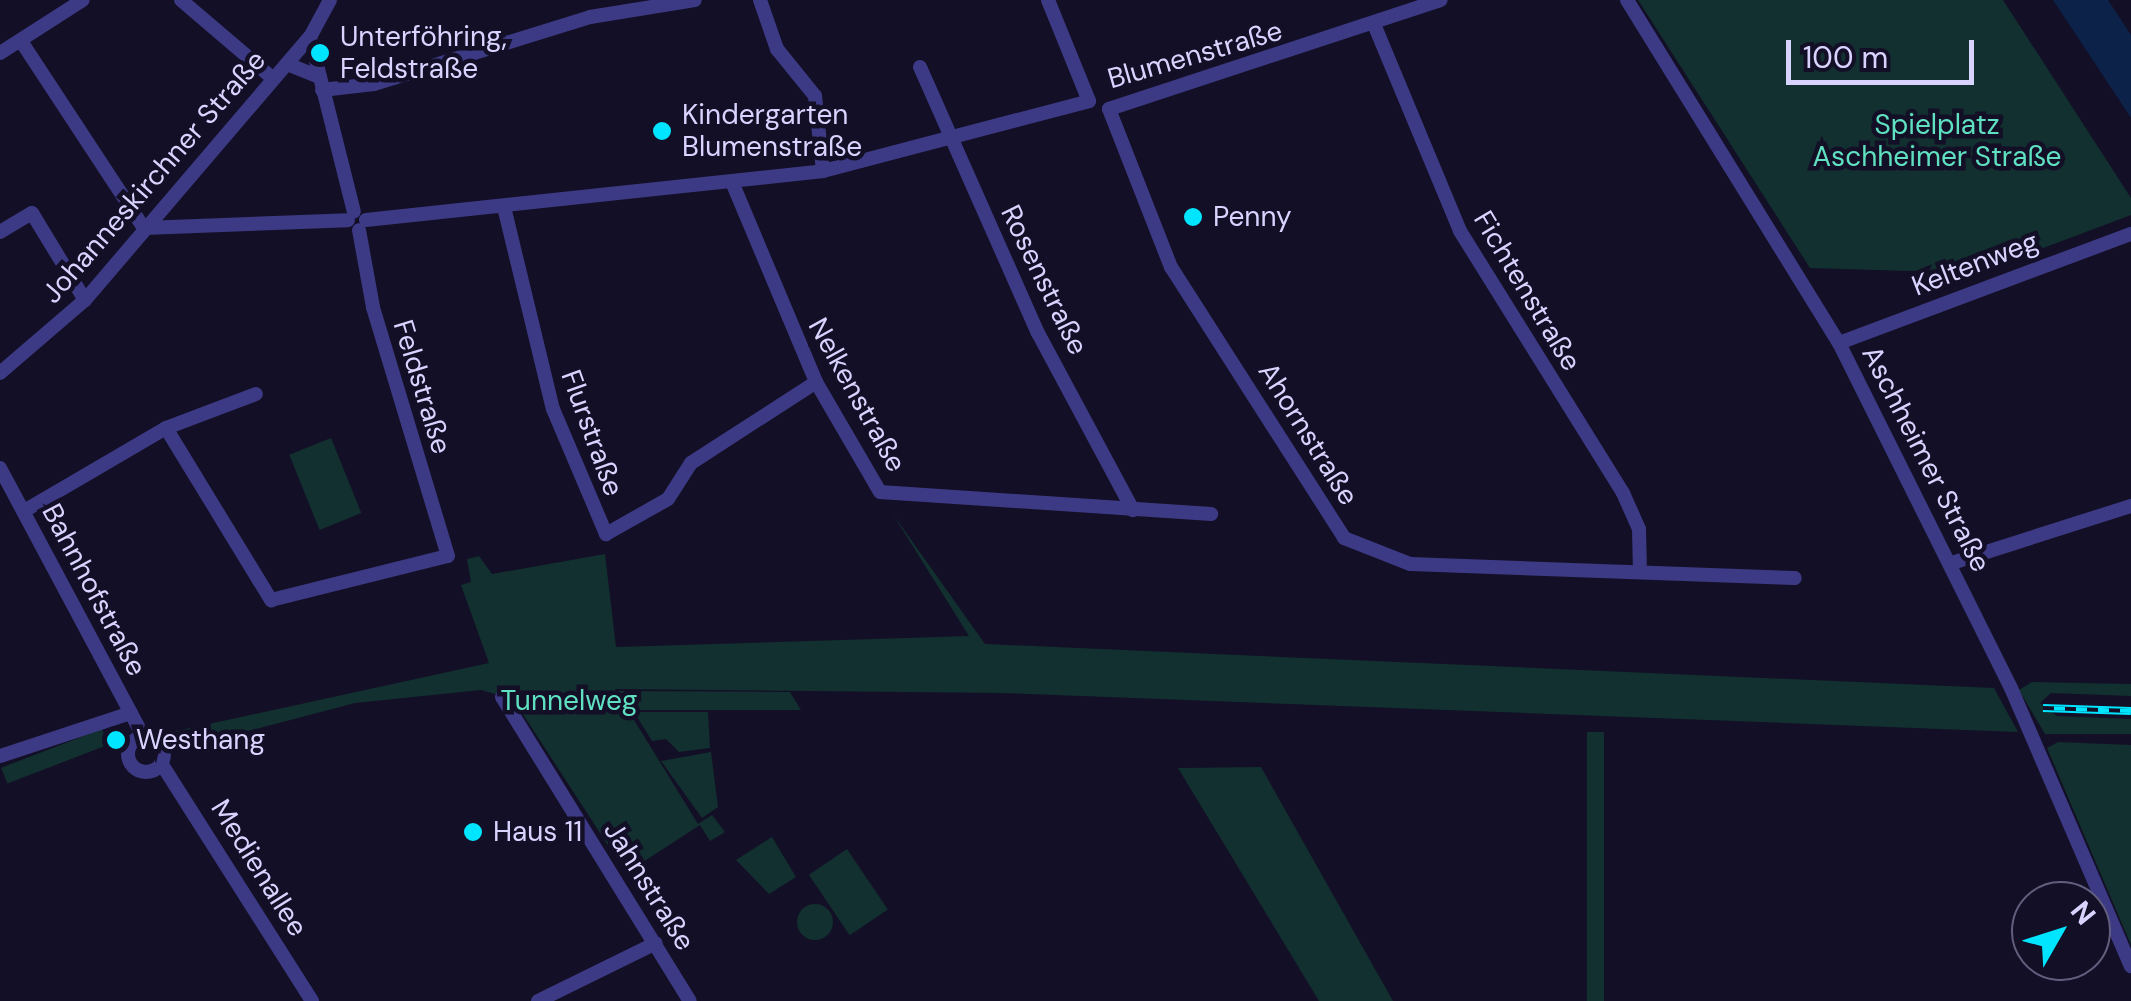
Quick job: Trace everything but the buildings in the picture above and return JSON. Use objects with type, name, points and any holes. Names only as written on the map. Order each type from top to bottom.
[{"type":"street","points":[[0,53],[82,0]]},
{"type":"street","points":[[182,0],[270,76]]},
{"type":"street","name":"Johanneskirchner Straße","points":[[0,373],[85,300],[270,76],[287,64],[310,37],[330,0]]},
{"type":"street","points":[[287,64],[319,83],[374,84],[590,17],[695,0]]},
{"type":"street","points":[[760,0],[777,49],[815,96],[824,171]]},
{"type":"street","points":[[1048,0],[1089,101]]},
{"type":"street","name":"Blumenstraße","points":[[144,228],[357,220],[824,171],[951,142],[1089,101],[1109,109],[1376,28],[1441,0]]},
{"type":"street","name":"Aschheimer Straße","points":[[1627,0],[1839,343],[1952,563],[2131,966]]},
{"type":"street","name":"Fichtenstraße","points":[[1376,28],[1460,231],[1623,493],[1639,529],[1640,572]]},
{"type":"street","name":"Feldstraße","points":[[166,428],[271,600],[448,556],[382,342],[357,220],[310,37]]},
{"type":"street","points":[[21,42],[144,228]]},
{"type":"street","name":"Rosenstraße","points":[[920,67],[951,142],[1132,510]]},
{"type":"street","name":"Ahornstraße","points":[[1109,109],[1171,267],[1344,538],[1410,564],[1795,578]]},
{"type":"street","name":"Nelkenstraße","points":[[732,182],[816,382],[871,480],[892,499],[1211,514]]},
{"type":"street","name":"Flurstraße","points":[[504,207],[553,409],[606,534],[668,500],[691,463],[816,382]]},
{"type":"street","points":[[0,232],[32,213],[85,300]]},
{"type":"street","name":"Keltenweg","points":[[1839,343],[2130,232]]},
{"type":"street","points":[[24,511],[166,428],[256,394]]},
{"type":"street","name":"Bahnhofstraße","points":[[0,468],[144,736]]},
{"type":"street","points":[[1952,563],[2131,506]]},
{"type":"street","name":"Jahnstraße","points":[[502,696],[690,1001]]},
{"type":"street","points":[[0,756],[131,713]]},
{"type":"street","points":[[144,736],[162,745],[161,763],[146,772],[131,764],[130,746],[144,736]]},
{"type":"street","name":"Medienallee","points":[[161,763],[312,1001]]},
{"type":"street","points":[[538,1001],[656,944]]},
{"type":"green space","name":"Spielplatz Aschheimer Straße","points":[[1638,0],[2003,0],[2131,198],[2131,215],[1977,273],[1810,268]]},
{"type":"green space","points":[[331,438],[361,513],[320,530],[289,455]]},
{"type":"green space","name":"Tunnelweg","points":[[892,513],[985,644],[1994,688],[2018,732],[1002,693],[615,689],[698,824],[712,815],[725,832],[710,841],[700,825],[626,873],[513,699],[481,690],[355,703],[180,749],[172,732],[489,663],[461,585],[471,582],[467,559],[479,556],[492,574],[605,554],[616,647],[969,636]]},
{"type":"green space","points":[[2032,682],[2131,684],[2131,696],[2051,693],[2040,703],[2057,716],[2131,719],[2131,734],[2045,734],[2019,690]]},
{"type":"green space","points":[[618,691],[790,692],[801,710],[630,710]]},
{"type":"green space","points":[[634,712],[708,712],[710,748],[679,752],[666,739],[652,741]]},
{"type":"green space","points":[[102,729],[108,745],[7,784],[1,768]]},
{"type":"green space","points":[[1587,732],[1604,732],[1604,1001],[1587,1001]]},
{"type":"green space","points":[[2058,742],[2131,745],[2131,945],[2111,898],[2111,881],[2104,881],[2047,748]]},
{"type":"green space","points":[[711,752],[718,807],[702,818],[661,761]]},
{"type":"green space","points":[[1261,767],[1393,1001],[1319,1001],[1178,768]]},
{"type":"green space","points":[[772,837],[796,877],[769,894],[736,860]]},
{"type":"green space","points":[[847,849],[888,910],[850,935],[809,875]]},
{"type":"green space","points":[[815,904],[828,909],[833,922],[828,935],[815,940],[802,935],[797,922],[802,909]]},
{"type":"water","points":[[2053,0],[2108,0],[2131,35],[2131,118]]},
{"type":"railway","points":[[2043,708],[2131,711]]},
{"type":"place","name":"Unterföhring, Feldstraße","points":[[320,53]]},
{"type":"place","name":"Kindergarten Blumenstraße","points":[[662,131]]},
{"type":"place","name":"Penny","points":[[1193,217]]},
{"type":"place","name":"Westhang","points":[[116,740]]},
{"type":"place","name":"Haus 11","points":[[473,832]]}]
